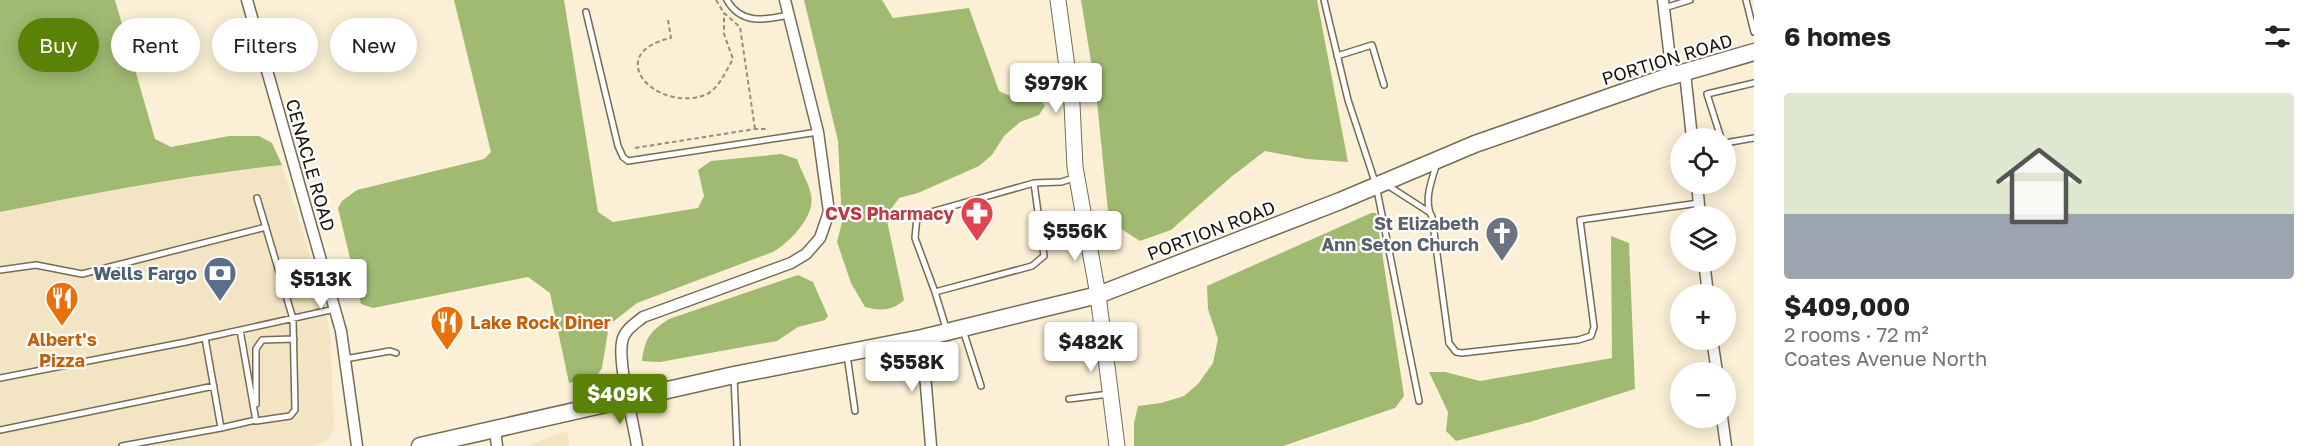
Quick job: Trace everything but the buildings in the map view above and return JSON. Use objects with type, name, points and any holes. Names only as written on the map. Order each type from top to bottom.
[{"type":"main road","name":"PORTION ROAD","points":[[420,446],[496,438],[628,400],[734,375],[922,338],[1098,295],[1559,114],[1754,52]]},
{"type":"street","name":"CENACLE ROAD","points":[[247,0],[341,330],[357,446]]},
{"type":"street","points":[[637,446],[628,400],[622,341],[629,328],[643,317],[791,262],[806,254],[820,238],[829,212],[818,132],[785,0]]},
{"type":"street","points":[[1058,0],[1072,104],[1076,178],[1098,295],[1117,446]]},
{"type":"street","points":[[1663,4],[1690,128]]},
{"type":"street","points":[[1698,194],[1699,206]]},
{"type":"street","points":[[922,338],[931,446]]},
{"type":"street","points":[[1724,428],[1726,446]]},
{"type":"lane","points":[[727,0],[741,16],[756,21],[789,15]]},
{"type":"lane","points":[[1324,0],[1348,100],[1380,184],[1419,401]]},
{"type":"lane","points":[[1663,4],[1690,0]]},
{"type":"lane","points":[[1746,0],[1754,32]]},
{"type":"lane","points":[[586,12],[618,146],[628,161],[818,132]]},
{"type":"lane","points":[[1337,56],[1372,45],[1384,85]]},
{"type":"lane","points":[[1718,128],[1707,94],[1754,83]]},
{"type":"lane","points":[[1736,140],[1754,138]]},
{"type":"lane","points":[[1429,212],[1430,184],[1438,160]]},
{"type":"lane","points":[[981,386],[935,292],[915,238],[917,216],[1034,183],[1061,182],[1076,178]]},
{"type":"lane","points":[[935,292],[1032,266],[1044,256],[1034,183]]},
{"type":"lane","points":[[1380,184],[1429,212],[1432,217],[1449,344],[1456,352],[1462,353],[1578,340],[1591,336],[1594,327],[1580,220],[1699,203]]},
{"type":"lane","points":[[122,446],[290,416],[295,410],[293,319],[257,198]]},
{"type":"lane","points":[[0,270],[36,265],[82,274],[266,227]]},
{"type":"lane","points":[[0,378],[205,338],[335,309]]},
{"type":"lane","points":[[240,330],[256,421]]},
{"type":"lane","points":[[205,338],[221,428]]},
{"type":"lane","points":[[256,421],[256,349],[258,343],[262,340],[294,339]]},
{"type":"lane","points":[[345,359],[361,354],[390,351],[396,353]]},
{"type":"lane","points":[[847,353],[855,411]]},
{"type":"lane","points":[[734,375],[737,446]]},
{"type":"lane","points":[[0,430],[214,386]]},
{"type":"lane","points":[[1069,399],[1111,394]]},
{"type":"path","points":[[716,0],[723,14],[740,27],[755,129]]},
{"type":"path","points":[[668,20],[671,38],[654,42],[645,48],[638,60],[638,70],[655,91],[667,97],[705,95],[715,88],[733,59],[723,34],[723,14]]},
{"type":"path","points":[[635,148],[755,129],[768,129]]},
{"type":"shaded area","points":[[282,165],[320,288],[330,332],[334,427],[329,439],[313,446],[0,446],[0,212],[123,187],[216,172]]},
{"type":"shaded area","points":[[568,432],[569,446],[526,446],[561,433]]},
{"type":"green space","points":[[0,0],[115,0],[120,18],[111,18],[111,72],[136,72],[155,139],[171,147],[229,136],[259,136],[272,143],[282,165],[176,179],[0,212]]},
{"type":"green space","points":[[454,0],[564,0],[598,212],[613,222],[698,208],[704,196],[698,170],[711,161],[781,154],[797,159],[809,186],[811,203],[800,228],[773,252],[637,303],[609,325],[602,368],[597,376],[569,383],[550,293],[528,277],[373,308],[361,304],[338,208],[342,201],[357,190],[484,159],[491,152]]},
{"type":"green space","points":[[804,0],[882,0],[893,18],[969,8],[999,91],[1015,98],[1036,91],[1045,106],[1039,115],[1020,122],[1004,136],[992,155],[979,166],[918,193],[899,198],[886,216],[904,300],[891,308],[865,307],[851,283],[837,242],[842,222],[838,141]]},
{"type":"green space","points":[[1081,0],[1317,0],[1348,162],[1307,159],[1265,151],[1231,177],[1171,230],[1140,241],[1109,221],[1096,92]]},
{"type":"green space","points":[[1371,213],[1376,213],[1404,396],[1395,408],[1283,446],[1134,446],[1134,423],[1138,406],[1161,403],[1184,396],[1198,384],[1213,363],[1218,339],[1208,309],[1207,286]]},
{"type":"green space","points":[[1611,236],[1629,243],[1635,389],[1530,422],[1456,441],[1446,431],[1448,412],[1429,372],[1445,372],[1480,381],[1612,358]]},
{"type":"green space","points":[[798,275],[813,282],[828,316],[825,320],[798,327],[777,341],[660,362],[642,361],[650,336],[657,327],[669,319]]},
{"type":"place","name":"CVS Pharmacy","points":[[977,242]]},
{"type":"place","name":"St Elizabeth Ann Seton Church","points":[[1502,262]]},
{"type":"place","name":"Wells Fargo","points":[[220,302]]},
{"type":"place","name":"Albert's Pizza","points":[[62,327]]},
{"type":"place","name":"Lake Rock Diner","points":[[447,351]]}]
